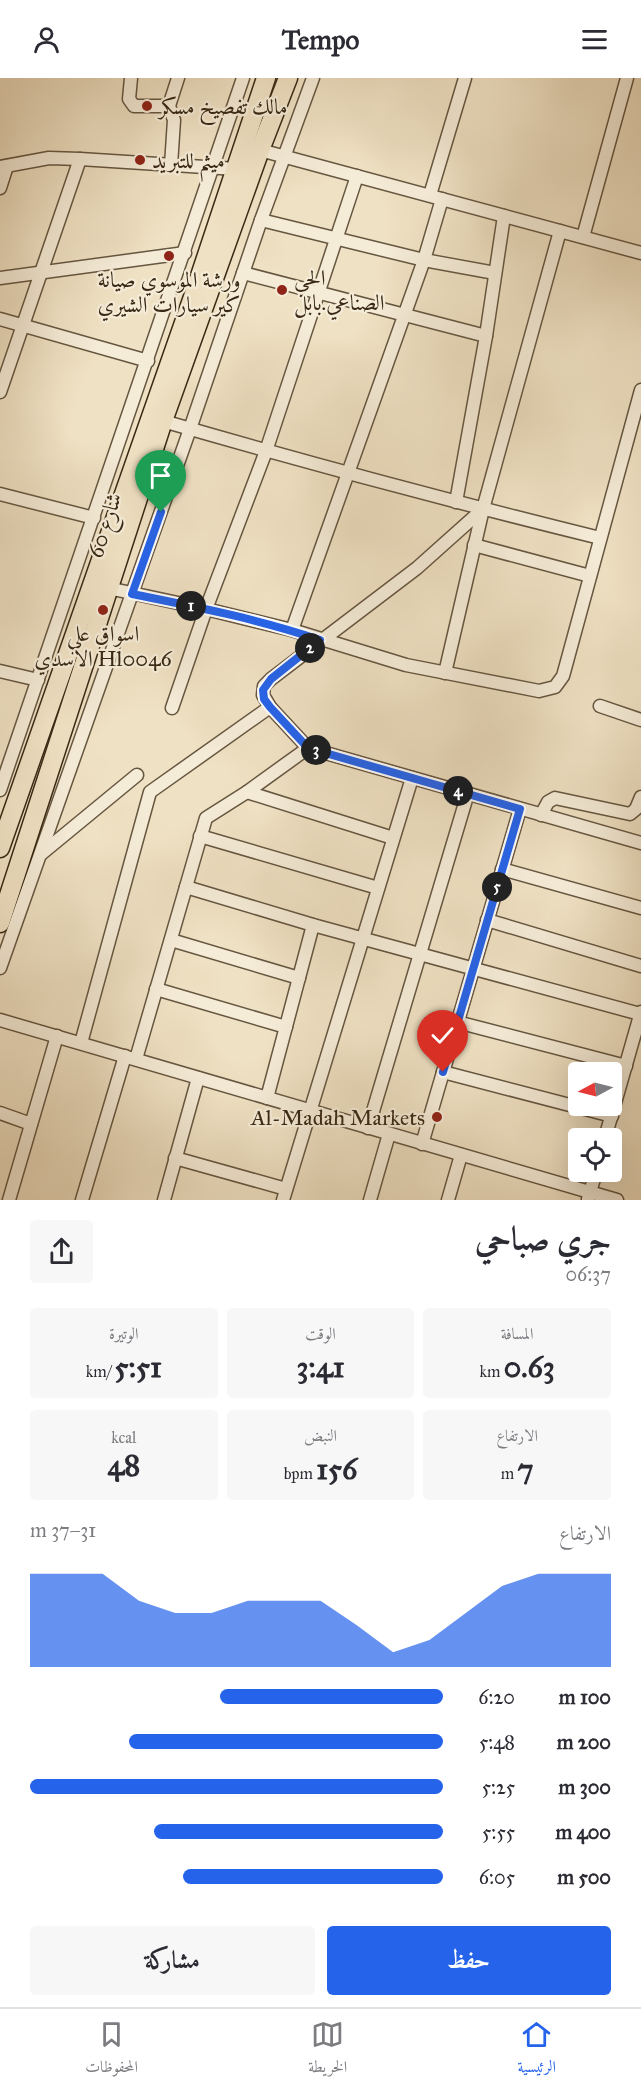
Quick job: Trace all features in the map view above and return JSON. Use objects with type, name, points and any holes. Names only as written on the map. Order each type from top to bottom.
[{"type":"highway","name":"شارع 60","points":[[0,848],[189,308],[266,78]]},
{"type":"highway","name":"شارع 60","points":[[9,913],[108,588],[163,421],[288,78]]},
{"type":"street","points":[[131,78],[129,99],[134,106],[169,106]]},
{"type":"street","points":[[171,165],[174,120],[169,106],[178,78]]},
{"type":"street","points":[[0,790],[3,770],[38,680],[243,78]]},
{"type":"street","points":[[0,968],[9,913],[40,855],[283,157],[313,78]]},
{"type":"street","points":[[292,630],[424,260],[436,197],[465,78]]},
{"type":"street","points":[[583,237],[627,78]]},
{"type":"street","points":[[260,150],[641,253]]},
{"type":"street","points":[[0,188],[3,167],[49,159],[236,169]]},
{"type":"street","points":[[0,392],[80,159]]},
{"type":"street","points":[[172,708],[206,609],[266,451],[357,176]]},
{"type":"street","points":[[456,502],[486,336],[504,216]]},
{"type":"street","points":[[261,220],[424,260],[495,273]]},
{"type":"street","points":[[445,673],[483,509],[560,231]]},
{"type":"street","points":[[0,278],[185,253]]},
{"type":"street","points":[[243,273],[486,336]]},
{"type":"street","points":[[0,319],[148,361]]},
{"type":"street","points":[[108,588],[292,630],[406,665],[539,691],[555,687],[562,676],[641,390]]},
{"type":"street","points":[[163,421],[347,473],[600,538]]},
{"type":"street","points":[[0,494],[94,518]]},
{"type":"street","points":[[483,509],[417,568],[320,640],[264,686],[263,695],[270,707],[308,748],[641,843]]},
{"type":"street","points":[[474,545],[590,576]]},
{"type":"street","points":[[0,671],[38,680]]},
{"type":"street","points":[[600,706],[641,720]]},
{"type":"street","points":[[81,1043],[150,792],[270,707]]},
{"type":"street","points":[[82,1200],[156,989],[206,819],[308,748]]},
{"type":"street","points":[[40,855],[137,776]]},
{"type":"street","points":[[175,1158],[284,1195],[412,778]]},
{"type":"street","points":[[247,792],[393,838]]},
{"type":"street","points":[[368,1128],[468,794]]},
{"type":"street","points":[[541,815],[548,802],[555,798],[630,814],[636,809],[641,797]]},
{"type":"street","points":[[422,1144],[520,809]]},
{"type":"street","points":[[200,836],[378,888]]},
{"type":"street","points":[[502,869],[641,908]]},
{"type":"street","points":[[186,887],[419,955],[641,1013],[637,1038],[622,1080]]},
{"type":"street","points":[[487,921],[641,966]]},
{"type":"street","points":[[267,1098],[313,925]]},
{"type":"street","points":[[171,940],[299,978]]},
{"type":"street","points":[[156,989],[286,1026]]},
{"type":"street","points":[[0,1020],[461,1155],[589,1197],[617,1200]]},
{"type":"street","points":[[457,1022],[626,1066]]},
{"type":"street","points":[[9,1195],[57,1036]]},
{"type":"street","points":[[443,1072],[568,1105]]},
{"type":"street","points":[[164,1200],[198,1078]]},
{"type":"street","points":[[0,1113],[31,1124]]},
{"type":"street","points":[[608,1128],[612,1116]]},
{"type":"street","points":[[370,1200],[389,1134]]},
{"type":"street","points":[[448,1200],[461,1155]]},
{"type":"street","points":[[589,1197],[593,1182]]},
{"type":"place","name":"مالك تفصيخ مسكر","points":[[147,106]]},
{"type":"place","name":"ميثم للتبريد","points":[[140,160]]},
{"type":"place","name":"ورشة الموسوي صيانة كير سيارات الشيري","points":[[169,256]]},
{"type":"place","name":"الحي الصناعي.بابل","points":[[282,290]]},
{"type":"place","name":"اسواق علي الاسدي Hl0046","points":[[103,610]]},
{"type":"place","name":"Al-Madah Markets","points":[[437,1117]]},
{"type":"route","points":[[161,512],[132,594],[292,630],[320,640],[271,679],[263,690],[264,699],[270,707],[308,748],[520,809],[443,1072]]}]
